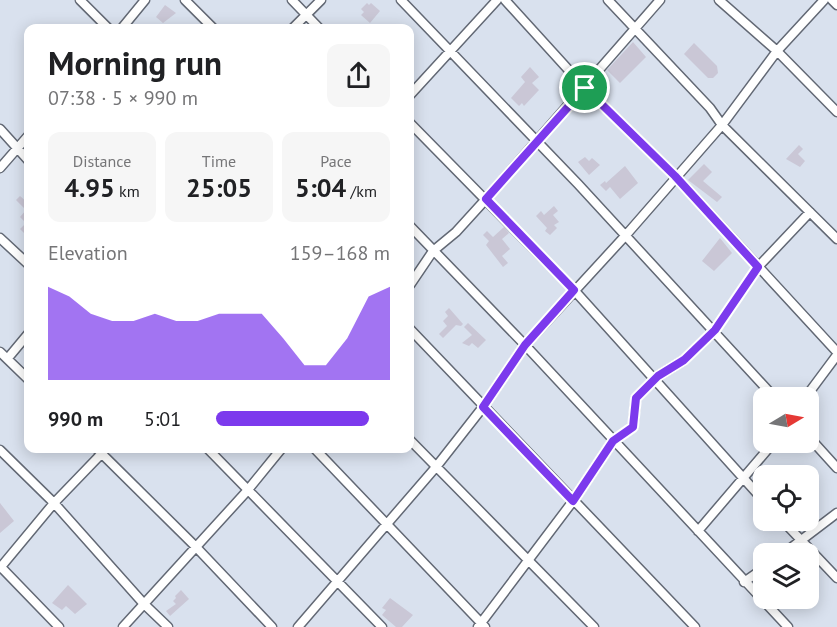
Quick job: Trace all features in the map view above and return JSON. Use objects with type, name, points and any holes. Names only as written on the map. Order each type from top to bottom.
[{"type":"street","points":[[80,0],[104,24]]},
{"type":"street","points":[[125,24],[145,0]]},
{"type":"street","points":[[185,0],[209,24]]},
{"type":"street","points":[[292,0],[316,24]]},
{"type":"street","points":[[297,24],[321,0]]},
{"type":"street","points":[[401,0],[626,235],[765,387]]},
{"type":"street","points":[[414,91],[497,0]]},
{"type":"street","points":[[505,0],[585,88],[675,176],[837,353],[813,387]]},
{"type":"street","points":[[608,0],[722,125],[837,239]]},
{"type":"street","points":[[414,279],[433,251],[456,232],[486,199],[637,30],[660,0]]},
{"type":"street","points":[[719,0],[777,51],[837,112]]},
{"type":"street","points":[[298,627],[435,467],[483,407],[525,345],[626,235],[675,176],[722,125],[777,51],[824,0]]},
{"type":"street","points":[[832,0],[837,5]]},
{"type":"street","points":[[414,127],[574,290],[753,490]]},
{"type":"street","points":[[0,129],[24,156]]},
{"type":"street","points":[[0,168],[24,140]]},
{"type":"street","points":[[319,453],[481,626],[573,501],[613,441],[633,427],[636,398],[654,379],[684,360],[715,330],[758,267],[810,212]]},
{"type":"street","points":[[414,230],[525,345],[788,627]]},
{"type":"street","points":[[0,238],[24,260]]},
{"type":"street","points":[[414,333],[695,627]]},
{"type":"street","points":[[8,358],[24,339]]},
{"type":"street","points":[[0,352],[24,376]]},
{"type":"street","points":[[414,444],[594,627]]},
{"type":"street","points":[[819,448],[837,468]]},
{"type":"street","points":[[0,450],[54,503],[144,604],[168,627]]},
{"type":"street","points":[[59,627],[0,567],[98,453]]},
{"type":"street","points":[[104,453],[272,627]]},
{"type":"street","points":[[212,453],[382,627]]},
{"type":"street","points":[[123,627],[247,491],[278,453]]},
{"type":"street","points":[[698,531],[765,453]]},
{"type":"street","points":[[797,543],[837,513]]},
{"type":"street","points":[[792,531],[837,578]]},
{"type":"street","points":[[744,582],[753,576]]},
{"type":"building","points":[[367,3],[369,5],[371,3],[380,11],[370,23],[361,15],[364,12],[361,9]]},
{"type":"building","points":[[165,5],[176,13],[163,23],[156,17]]},
{"type":"building","points":[[633,42],[646,57],[620,83],[607,70]]},
{"type":"building","points":[[694,43],[717,66],[718,73],[713,78],[708,78],[684,54]]},
{"type":"building","points":[[530,67],[539,77],[532,83],[539,90],[524,106],[522,103],[519,106],[511,98],[525,82],[521,77]]},
{"type":"building","points":[[799,145],[803,149],[798,154],[805,161],[800,167],[786,159]]},
{"type":"building","points":[[585,157],[589,161],[592,158],[600,165],[589,175],[578,162]]},
{"type":"building","points":[[704,164],[712,172],[703,181],[722,197],[717,202],[688,180]]},
{"type":"building","points":[[625,166],[638,183],[620,199],[610,187],[606,191],[600,185],[605,181],[606,183]]},
{"type":"building","points":[[20,196],[24,200],[24,208],[16,200]]},
{"type":"building","points":[[554,206],[558,211],[553,215],[559,222],[554,225],[557,228],[550,235],[536,216],[541,211],[544,215]]},
{"type":"building","points":[[504,227],[509,233],[502,239],[510,249],[502,256],[508,263],[503,267],[486,245],[489,241],[483,235],[487,231],[493,237]]},
{"type":"building","points":[[720,238],[732,253],[714,271],[702,261]]},
{"type":"building","points":[[449,308],[463,324],[456,325],[443,338],[439,334],[447,326],[443,321],[448,316],[445,312]]},
{"type":"building","points":[[468,323],[486,340],[478,348],[472,343],[469,346],[462,343],[472,335],[464,327]]},
{"type":"building","points":[[0,503],[14,521],[0,533]]},
{"type":"building","points":[[68,585],[87,604],[75,614],[66,606],[62,610],[52,603]]},
{"type":"building","points":[[181,590],[189,599],[170,616],[166,611],[176,604],[173,601]]},
{"type":"building","points":[[390,598],[413,615],[402,627],[396,627],[382,615],[386,610],[382,608]]},
{"type":"route","points":[[585,88],[675,176],[758,267],[715,330],[684,360],[658,376],[636,398],[633,427],[613,441],[573,501],[483,407],[525,345],[574,290],[486,199],[585,88]]}]
